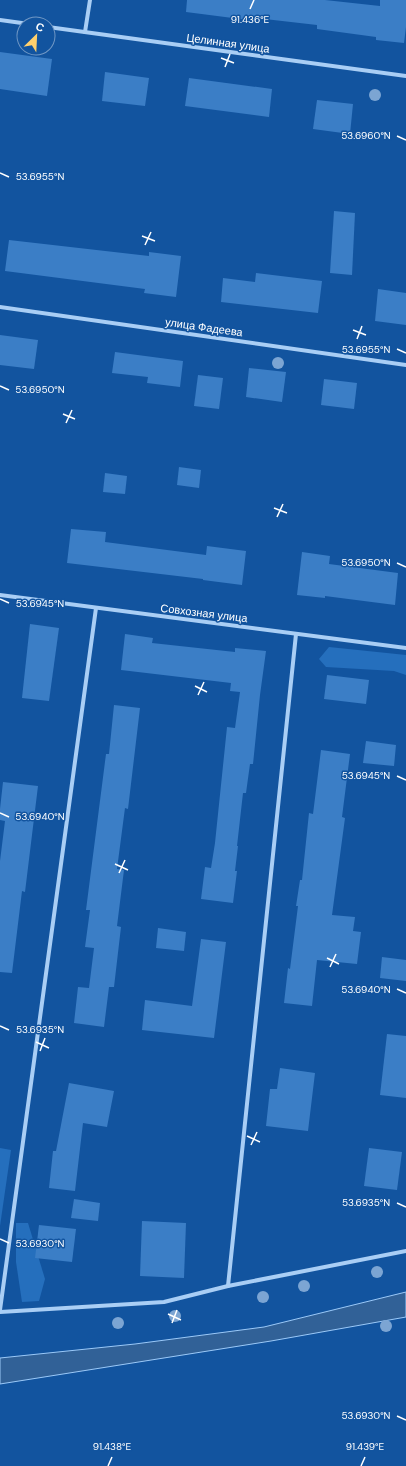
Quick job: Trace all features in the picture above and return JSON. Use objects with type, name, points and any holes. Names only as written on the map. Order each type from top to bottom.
[{"type":"street","points":[[86,32],[90,0]]},
{"type":"street","points":[[0,20],[16,22]]},
{"type":"street","name":"Целинная улица","points":[[56,28],[406,76]]},
{"type":"street","name":"улица Фадеева","points":[[0,307],[406,365]]},
{"type":"street","name":"Совхозная улица","points":[[0,595],[406,648]]},
{"type":"street","points":[[96,608],[0,1311],[164,1302],[228,1286],[406,1251]]},
{"type":"street","points":[[228,1286],[296,634]]},
{"type":"shaded area","points":[[329,647],[406,655],[406,675],[394,671],[326,667],[319,659]]},
{"type":"shaded area","points":[[0,1148],[11,1150],[0,1226]]},
{"type":"shaded area","points":[[16,1223],[28,1223],[45,1279],[39,1301],[22,1302],[16,1262]]},
{"type":"shaded area","points":[[406,1292],[406,1317],[271,1341],[0,1384],[0,1358],[135,1344],[264,1327]]},
{"type":"building","points":[[187,0],[325,0],[380,6],[380,0],[406,0],[406,27],[404,43],[376,40],[376,37],[317,29],[317,25],[256,18],[256,21],[186,12]]},
{"type":"building","points":[[0,52],[16,54],[16,56],[52,59],[47,96],[0,89]]},
{"type":"building","points":[[105,72],[149,78],[145,106],[102,101]]},
{"type":"building","points":[[189,78],[272,89],[269,117],[185,106]]},
{"type":"building","points":[[317,100],[353,104],[350,134],[313,129]]},
{"type":"building","points":[[334,211],[355,213],[352,275],[330,273]]},
{"type":"building","points":[[9,240],[149,256],[149,252],[181,256],[176,297],[144,293],[145,289],[5,271]]},
{"type":"building","points":[[256,273],[322,281],[318,313],[221,302],[223,278],[255,282]]},
{"type":"building","points":[[378,289],[406,293],[406,325],[375,321]]},
{"type":"building","points":[[0,335],[38,340],[34,369],[0,365]]},
{"type":"building","points":[[115,352],[183,361],[180,387],[147,383],[148,377],[112,373]]},
{"type":"building","points":[[249,368],[286,372],[282,402],[246,397]]},
{"type":"building","points":[[198,375],[223,378],[219,409],[194,406]]},
{"type":"building","points":[[324,379],[357,383],[354,409],[321,405]]},
{"type":"building","points":[[179,467],[201,470],[199,488],[177,485]]},
{"type":"building","points":[[105,473],[127,476],[125,494],[103,492]]},
{"type":"building","points":[[71,529],[106,532],[105,542],[206,555],[207,546],[246,551],[242,585],[67,563]]},
{"type":"building","points":[[302,552],[330,556],[329,564],[398,573],[395,605],[325,596],[325,598],[297,595]]},
{"type":"building","points":[[30,624],[59,628],[49,701],[22,698]]},
{"type":"building","points":[[125,634],[153,638],[152,643],[235,652],[235,648],[266,651],[253,764],[250,764],[246,793],[243,793],[233,903],[201,899],[205,867],[211,868],[215,843],[227,727],[235,728],[240,692],[230,691],[231,683],[121,670]]},
{"type":"building","points":[[327,675],[369,680],[366,704],[324,699]]},
{"type":"building","points":[[114,705],[140,708],[128,809],[125,808],[117,869],[124,870],[117,926],[121,927],[114,987],[109,987],[104,1027],[74,1023],[78,987],[89,988],[94,948],[85,947],[90,910],[86,910],[106,754],[109,754]]},
{"type":"building","points":[[366,741],[396,745],[394,766],[363,763]]},
{"type":"building","points":[[321,750],[350,754],[342,817],[345,818],[332,915],[355,917],[353,931],[361,932],[357,964],[317,960],[312,1006],[284,1003],[298,906],[296,906],[300,880],[302,880],[309,813],[313,814]]},
{"type":"building","points":[[3,782],[38,786],[25,892],[22,891],[12,973],[0,972],[0,861],[5,821],[0,820]]},
{"type":"building","points":[[158,928],[186,932],[184,951],[156,948]]},
{"type":"building","points":[[201,939],[226,942],[214,1038],[142,1030],[145,1000],[192,1006]]},
{"type":"building","points":[[382,957],[406,960],[406,981],[380,978]]},
{"type":"building","points":[[387,1034],[406,1036],[406,1098],[380,1095]]},
{"type":"building","points":[[280,1068],[315,1073],[308,1131],[266,1126],[270,1089],[277,1089]]},
{"type":"building","points":[[69,1083],[114,1091],[107,1127],[83,1123],[75,1191],[49,1188],[53,1151],[56,1151]]},
{"type":"building","points":[[369,1148],[402,1152],[397,1190],[364,1186]]},
{"type":"building","points":[[74,1199],[100,1203],[98,1221],[71,1218]]},
{"type":"building","points":[[142,1221],[186,1223],[184,1278],[140,1276]]},
{"type":"building","points":[[39,1225],[76,1229],[72,1262],[35,1258]]}]
